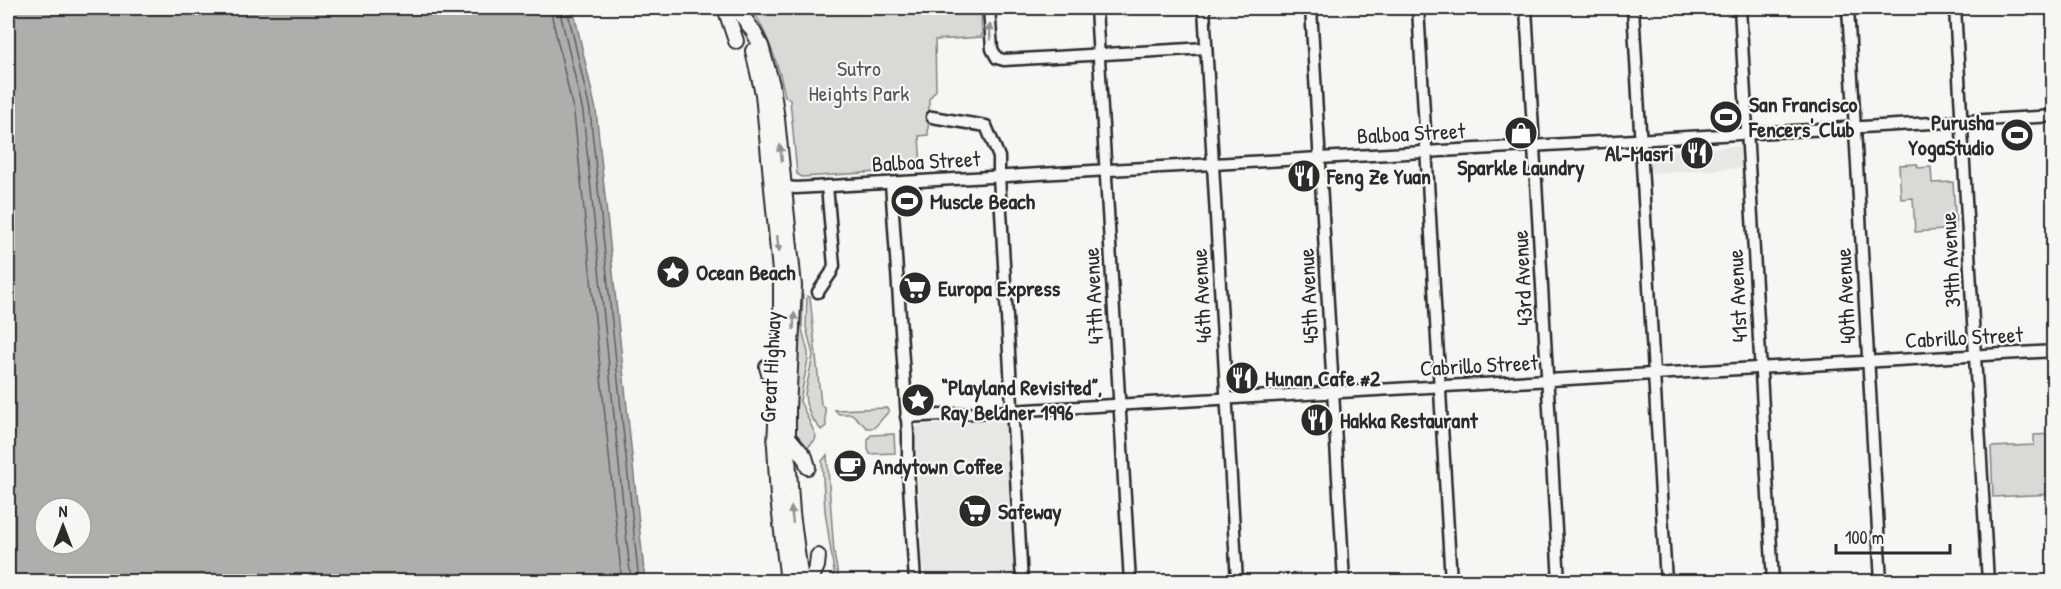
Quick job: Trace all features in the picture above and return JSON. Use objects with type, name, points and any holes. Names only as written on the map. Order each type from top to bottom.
[{"type":"main road","points":[[725,8],[736,40]]},
{"type":"main road","name":"Great Highway","points":[[740,12],[762,85],[795,299],[788,437],[792,513],[801,582]]},
{"type":"main road","name":"Great Highway","points":[[778,186],[782,300],[777,386],[776,472],[788,582]]},
{"type":"main road","points":[[767,367],[770,377],[777,386]]},
{"type":"main road","points":[[788,437],[805,457],[808,467]]},
{"type":"main road","points":[[810,582],[818,566],[818,556]]},
{"type":"street","points":[[989,8],[992,49],[995,56],[1004,60],[1206,48]]},
{"type":"street","name":"47th Avenue","points":[[1096,8],[1130,582]]},
{"type":"street","name":"46th Avenue","points":[[1204,8],[1237,582]]},
{"type":"street","name":"45th Avenue","points":[[1311,8],[1344,582]]},
{"type":"street","points":[[1418,8],[1451,582]]},
{"type":"street","name":"43rd Avenue","points":[[1526,8],[1559,582]]},
{"type":"street","points":[[1633,8],[1666,582]]},
{"type":"street","name":"41st Avenue","points":[[1740,8],[1773,582]]},
{"type":"street","name":"40th Avenue","points":[[1848,8],[1881,582]]},
{"type":"street","name":"39th Avenue","points":[[1955,8],[1988,582]]},
{"type":"street","name":"Balboa Street","points":[[778,186],[796,188],[891,183],[2054,116]]},
{"type":"street","points":[[932,117],[988,128],[999,157],[1022,582]]},
{"type":"street","points":[[891,183],[915,582]]},
{"type":"street","points":[[818,292],[834,266],[827,186]]},
{"type":"street","name":"Cabrillo Street","points":[[906,417],[2054,351]]},
{"type":"shaded area","points":[[1740,146],[1743,168],[1651,173],[1650,151]]},
{"type":"shaded area","points":[[1007,420],[1016,581],[924,581],[915,426]]},
{"type":"green space","name":"Sutro Heights Park","points":[[752,8],[981,8],[982,37],[935,40],[936,90],[929,99],[928,135],[919,136],[921,169],[802,177],[797,174],[790,100],[785,96],[772,50]]},
{"type":"green space","points":[[1917,164],[1918,168],[1931,167],[1932,183],[1953,182],[1956,229],[1915,232],[1913,198],[1901,199],[1899,165]]},
{"type":"green space","points":[[801,295],[803,295],[802,329],[808,359],[800,401],[816,436],[808,447],[801,447],[793,435]]},
{"type":"green space","points":[[807,296],[810,297],[821,405],[825,408],[826,426],[821,430],[811,417],[805,394],[813,355],[806,327]]},
{"type":"green space","points":[[887,408],[889,411],[874,428],[867,428],[852,414],[839,414],[835,410]]},
{"type":"green space","points":[[894,434],[895,453],[870,454],[868,439],[871,435]]},
{"type":"green space","points":[[2053,434],[2053,494],[1993,497],[1991,447],[2034,445],[2034,435]]},
{"type":"green space","points":[[827,455],[834,553],[839,581],[832,581],[834,572],[825,511],[822,461]]},
{"type":"water","points":[[8,8],[573,8],[596,110],[645,581],[8,581]]},
{"type":"place","name":"San Francisco Fencers' Club","points":[[1726,117]]},
{"type":"place","name":"Sparkle Laundry","points":[[1521,133]]},
{"type":"place","name":"Purusha YogaStudio","points":[[2017,135]]},
{"type":"place","name":"Al-Masri","points":[[1697,153]]},
{"type":"place","name":"Feng Ze Yuan","points":[[1304,176]]},
{"type":"place","name":"Muscle Beach","points":[[907,201]]},
{"type":"place","name":"Ocean Beach","points":[[673,272]]},
{"type":"place","name":"Europa Express","points":[[915,288]]},
{"type":"place","name":"Hunan Cafe #2","points":[[1242,378]]},
{"type":"place","name":"“Playland Revisited”, Ray Beldner 1996","points":[[918,400]]},
{"type":"place","name":"Hakka Restaurant","points":[[1317,420]]},
{"type":"place","name":"Andytown Coffee","points":[[850,466]]},
{"type":"place","name":"Safeway","points":[[975,511]]}]
